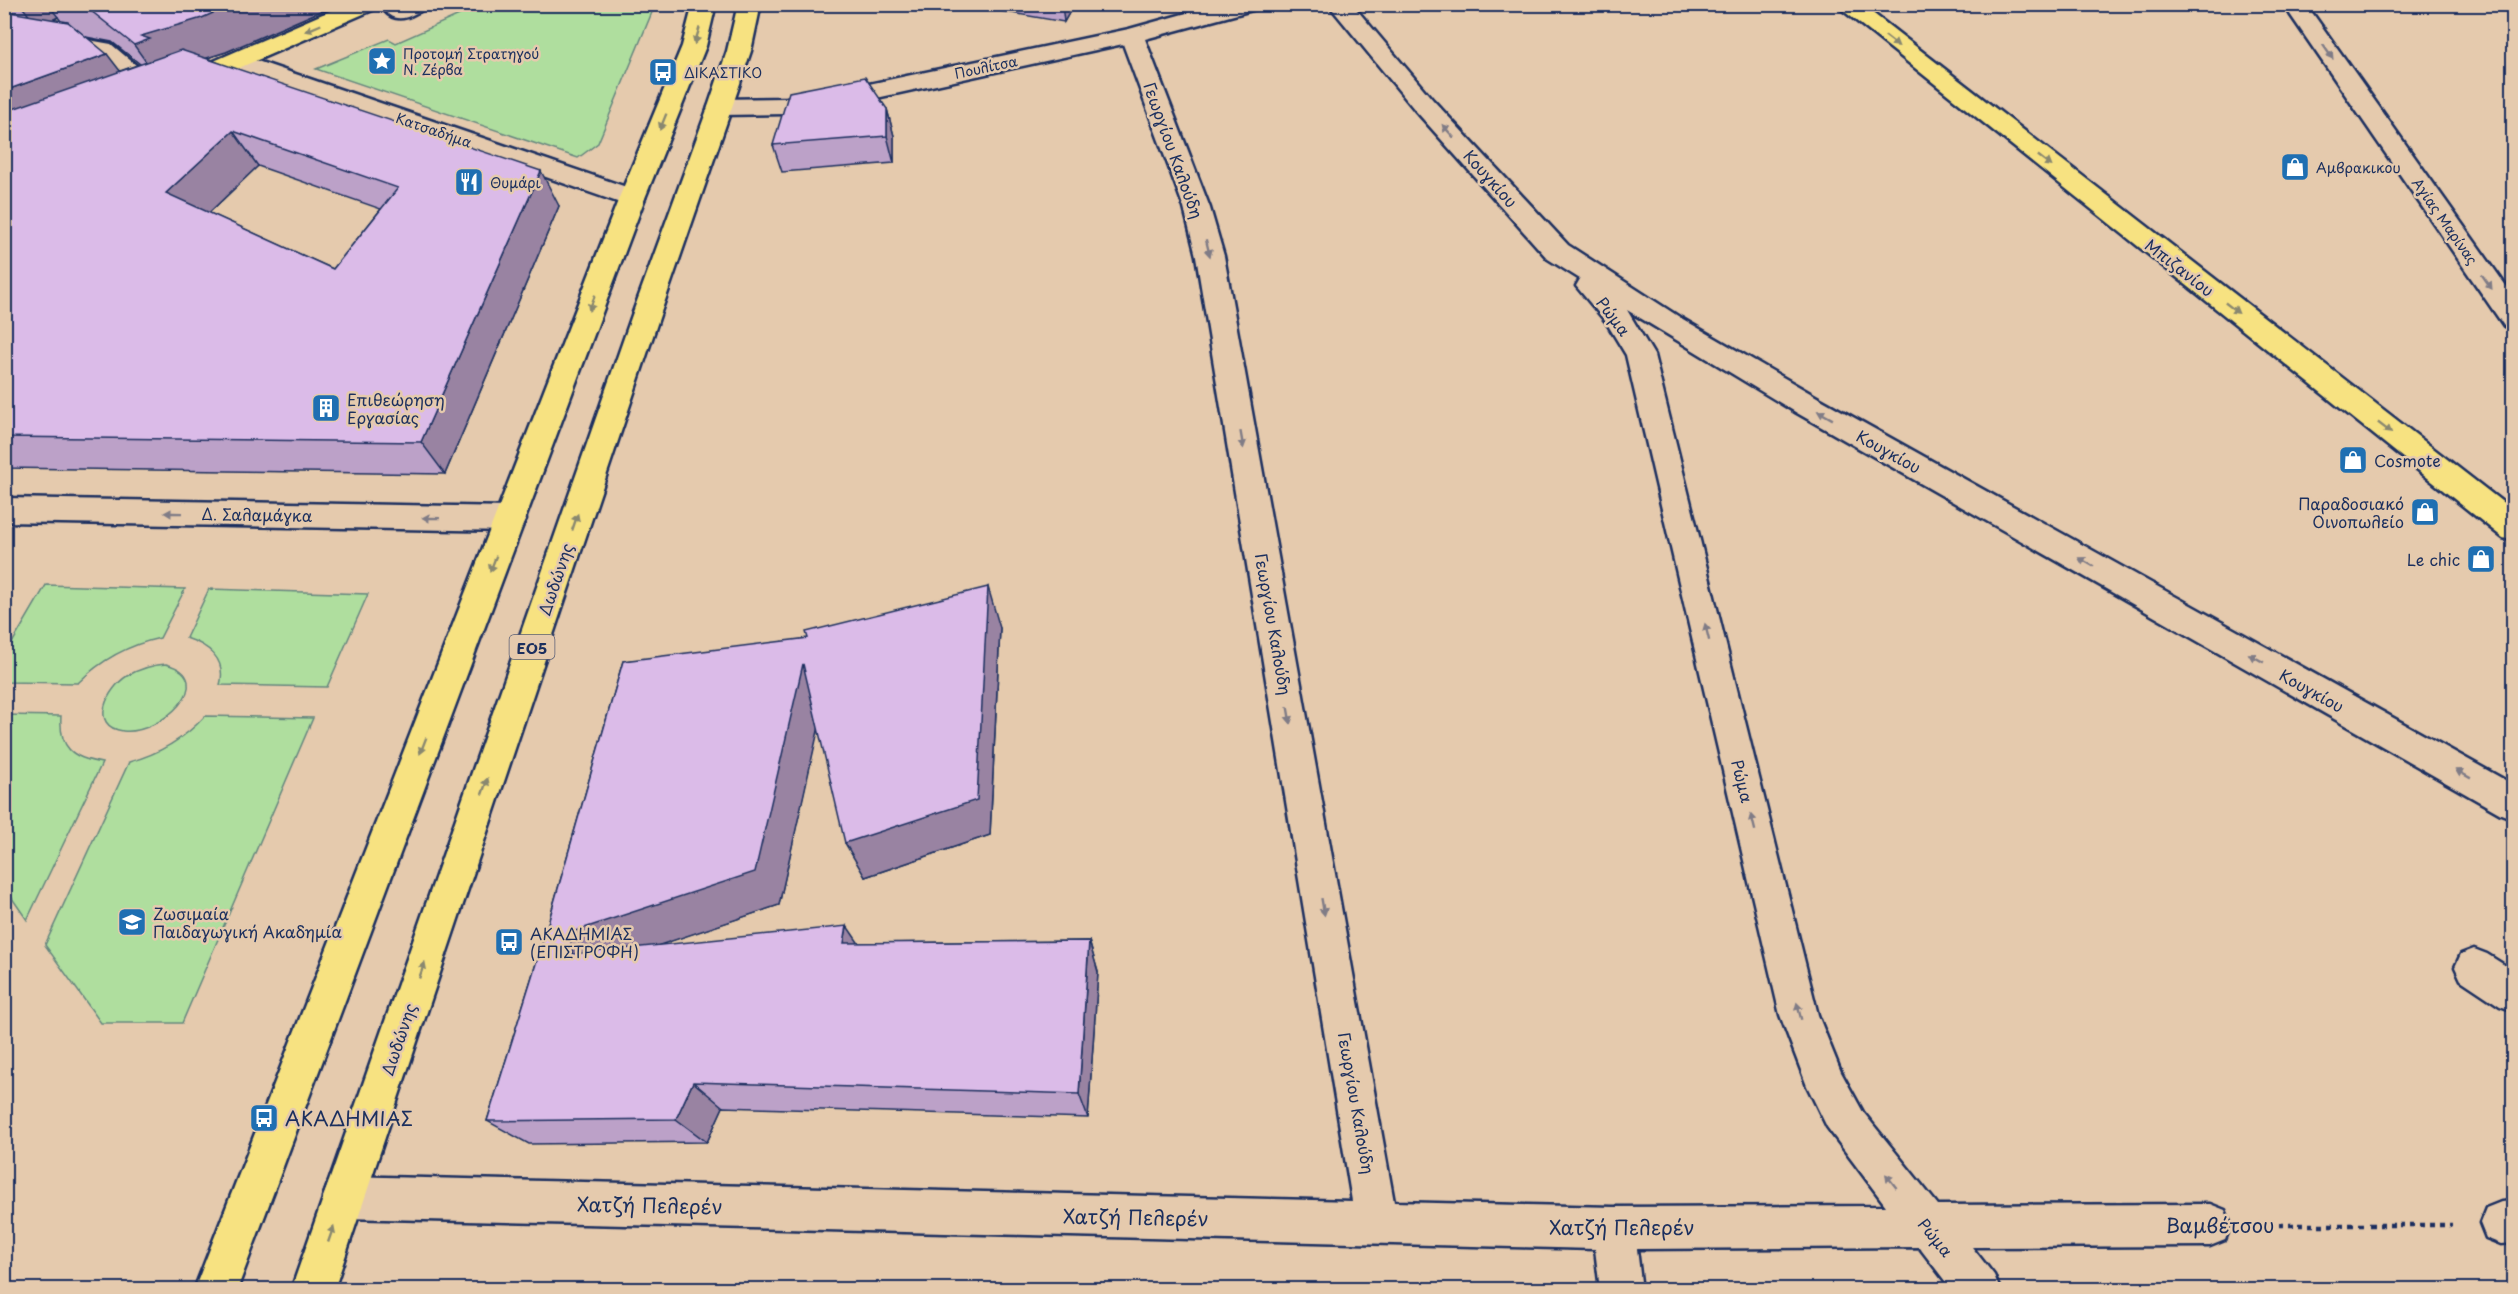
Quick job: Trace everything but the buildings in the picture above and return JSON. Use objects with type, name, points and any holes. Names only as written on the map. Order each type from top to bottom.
[{"type":"main road","points":[[147,97],[237,61],[367,4]]},
{"type":"main road","points":[[214,1290],[632,198],[685,68],[705,4]]},
{"type":"main road","name":"Δωδώνης","points":[[312,1290],[645,315],[720,107],[739,51],[750,4]]},
{"type":"main road","name":"Μπιζανίου","points":[[1846,4],[2514,529]]},
{"type":"street","points":[[390,4],[399,13],[417,4]]},
{"type":"street","name":"Πουλίτσα","points":[[720,107],[786,106],[831,100],[1132,35],[1248,4]]},
{"type":"street","name":"Κουγκίου","points":[[1339,4],[1424,105],[1558,252],[1671,325],[1807,405],[2514,803]]},
{"type":"street","name":"Αγίας Μαρίνας","points":[[2299,5],[2514,320]]},
{"type":"street","points":[[39,38],[70,23]]},
{"type":"street","points":[[4,24],[39,38],[103,49],[147,97]]},
{"type":"street","name":"Γεωργίου Καλούδη","points":[[1132,35],[1197,208],[1210,256],[1377,1224]]},
{"type":"street","name":"Κατσαδήμα","points":[[237,61],[632,198]]},
{"type":"street","name":"Ρώμα","points":[[1558,252],[1616,315],[1640,355],[1799,1015],[1814,1060],[1831,1097],[1849,1126],[1979,1290]]},
{"type":"street","name":"Δ. Σαλαμάγκα","points":[[4,510],[510,519]]},
{"type":"street","points":[[2474,967],[2514,993]]},
{"type":"street","name":"Χατζή Πελερέν","points":[[344,1197],[1377,1224],[1613,1228],[1927,1227]]},
{"type":"street","name":"Βαμβέτσου","points":[[1927,1227],[2210,1225]]},
{"type":"street","points":[[1613,1228],[1621,1290]]},
{"type":"path","name":"Βαμβέτσου","points":[[2210,1225],[2462,1225],[2507,1222]]},
{"type":"green space","points":[[484,4],[655,5],[598,143],[578,158],[316,69],[389,39],[396,43]]},
{"type":"green space","points":[[46,585],[185,589],[160,638],[116,654],[78,683],[5,682],[5,655]]},
{"type":"green space","points":[[209,589],[368,594],[327,687],[220,685],[221,668],[214,654],[202,645],[186,638]]},
{"type":"green space","points":[[166,664],[182,671],[188,682],[186,693],[179,705],[153,725],[137,730],[123,731],[112,728],[106,722],[104,715],[108,697],[113,689],[127,676],[141,669]]},
{"type":"green space","points":[[4,715],[61,716],[62,736],[70,750],[83,758],[102,763],[27,920],[5,888]]},
{"type":"green space","points":[[205,716],[313,718],[182,1023],[101,1023],[45,945],[129,762],[151,755],[170,745]]},
{"type":"place","name":"Προτομή Στρατηγού Ν. Ζέρβα","points":[[382,61]]},
{"type":"place","name":"ΔΙΚΑΣΤΙΚΟ","points":[[663,72]]},
{"type":"place","name":"Αμβρακικου","points":[[2295,167]]},
{"type":"place","name":"Θυμάρι","points":[[469,182]]},
{"type":"place","name":"Επιθεώρηση Εργασίας","points":[[326,408]]},
{"type":"place","name":"Cosmote","points":[[2353,460]]},
{"type":"place","name":"Παραδοσιακό Οινοπωλείο","points":[[2425,512]]},
{"type":"place","name":"Le chic","points":[[2481,559]]},
{"type":"place","name":"Ζωσιμαία Παιδαγωγική Ακαδημία","points":[[132,922]]},
{"type":"place","name":"ΑΚΑΔΗΜΙΑΣ (ΕΠΙΣΤΡΟΦΗ)","points":[[509,942]]},
{"type":"place","name":"ΑΚΑΔΗΜΙΑΣ","points":[[264,1118]]}]
